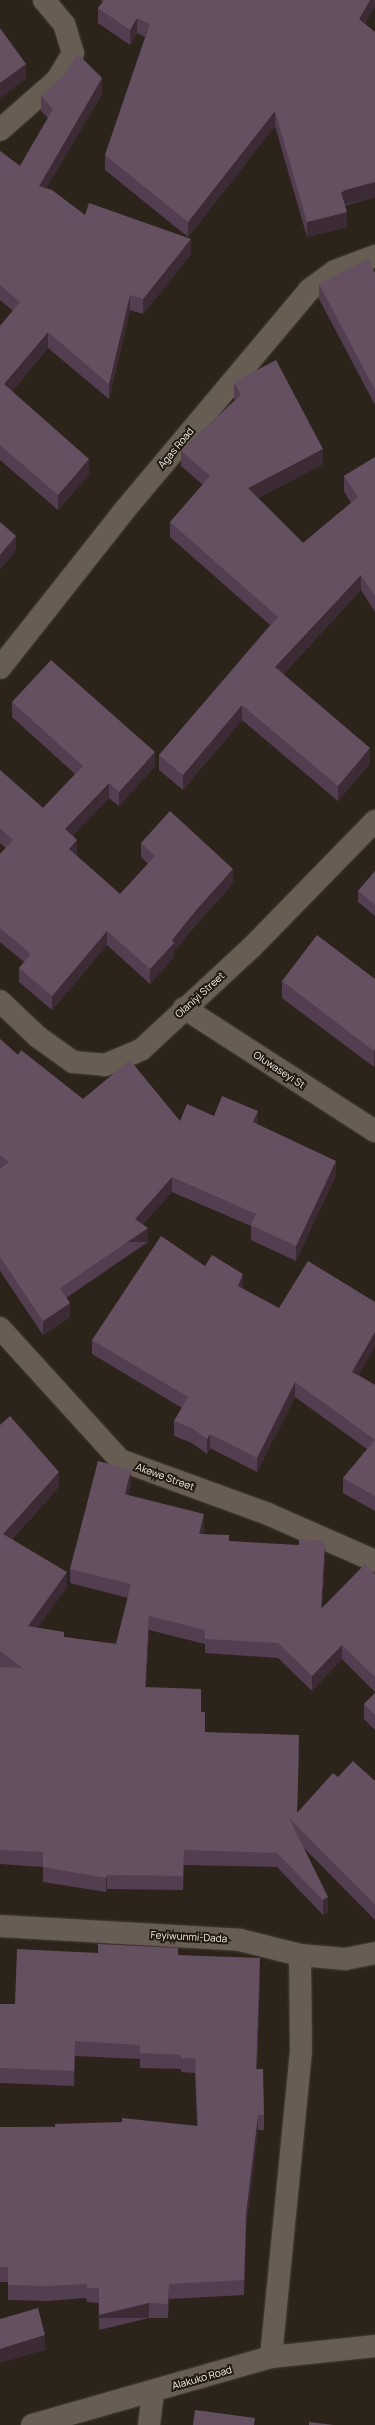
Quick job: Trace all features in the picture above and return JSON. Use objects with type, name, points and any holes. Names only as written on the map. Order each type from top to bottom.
[{"type":"street","points":[[0,130],[57,80],[73,53],[64,24],[44,0]]},
{"type":"street","name":"Agas Road","points":[[0,668],[123,512],[309,290],[335,271],[375,256]]},
{"type":"street","name":"Olaniyi Street","points":[[0,1001],[38,1037],[73,1062],[105,1065],[141,1050],[184,1008],[252,947],[375,821]]},
{"type":"street","name":"Oluwaseyi St","points":[[184,1008],[375,1131]]},
{"type":"street","name":"Akewe Street","points":[[0,1328],[120,1460],[268,1514],[375,1561]]},
{"type":"street","name":"Feyiwunmi-Dada","points":[[0,1926],[240,1940],[300,1955],[345,1958],[375,1952]]},
{"type":"street","points":[[271,2357],[301,2051],[300,1955]]},
{"type":"street","name":"Alakuko Road","points":[[32,2425],[153,2392],[271,2357],[375,2346]]},
{"type":"street","points":[[149,2425],[153,2392]]},
{"type":"building","points":[[104,0],[370,0],[359,19],[375,32],[375,182],[345,190],[341,193],[347,212],[307,222],[275,111],[188,222],[105,155],[150,24],[137,18],[130,30],[98,8]]},
{"type":"building","points":[[0,28],[26,64],[0,83]]},
{"type":"building","points":[[78,54],[102,78],[39,186],[52,190],[85,215],[89,203],[191,239],[143,299],[130,295],[109,384],[48,332],[4,384],[89,459],[58,495],[0,445],[0,326],[20,302],[0,285],[0,151],[20,166],[53,109],[41,96],[65,74]]},
{"type":"building","points":[[368,259],[375,273],[375,390],[319,284]]},
{"type":"building","points":[[276,360],[323,449],[248,488],[303,543],[358,497],[344,476],[375,457],[375,596],[361,575],[275,667],[370,748],[338,786],[242,705],[183,775],[159,755],[278,617],[170,522],[210,476],[181,451],[241,395],[234,383],[236,381]]},
{"type":"building","points":[[0,522],[16,536],[0,555]]},
{"type":"building","points":[[51,660],[155,752],[119,792],[109,783],[65,829],[77,840],[69,849],[120,894],[155,856],[141,843],[170,811],[233,869],[197,909],[172,940],[174,943],[150,969],[107,931],[52,996],[19,968],[31,954],[0,928],[0,854],[13,840],[0,828],[0,770],[43,808],[83,766],[12,702]]},
{"type":"building","points":[[375,871],[375,905],[358,891]]},
{"type":"building","points":[[317,935],[375,979],[374,1051],[282,981]]},
{"type":"building","points":[[0,1039],[18,1055],[21,1050],[83,1099],[130,1060],[180,1121],[187,1104],[214,1116],[222,1096],[258,1111],[253,1122],[336,1161],[296,1246],[251,1225],[256,1214],[172,1177],[135,1219],[148,1228],[60,1288],[70,1303],[43,1321],[0,1257],[0,1169],[9,1162],[0,1155]]},
{"type":"building","points":[[161,1236],[205,1266],[212,1255],[243,1274],[238,1286],[279,1308],[308,1261],[375,1302],[375,1332],[352,1372],[375,1385],[375,1440],[295,1382],[257,1458],[210,1434],[207,1439],[192,1428],[174,1421],[188,1397],[92,1340]]},
{"type":"building","points":[[10,1416],[59,1472],[3,1534],[67,1572],[28,1626],[64,1632],[64,1637],[116,1644],[131,1584],[70,1569],[98,1461],[131,1470],[125,1494],[204,1514],[199,1534],[229,1535],[229,1541],[299,1545],[299,1539],[325,1541],[321,1609],[365,1564],[375,1574],[375,1677],[342,1645],[312,1676],[278,1643],[205,1639],[205,1630],[149,1616],[145,1687],[201,1689],[201,1712],[205,1712],[205,1732],[299,1735],[297,1813],[333,1773],[338,1777],[353,1761],[375,1781],[375,1905],[289,1818],[328,1897],[323,1900],[277,1853],[184,1850],[183,1876],[107,1875],[106,1878],[43,1867],[43,1852],[0,1850],[0,1667],[23,1668],[0,1651],[0,1425]]},
{"type":"building","points":[[375,1440],[375,1496],[343,1478]]},
{"type":"building","points":[[375,1693],[375,1715],[364,1704]]},
{"type":"building","points":[[98,1944],[178,1948],[178,1955],[260,1958],[256,2069],[263,2069],[264,2115],[258,2115],[246,2213],[244,2280],[169,2284],[168,2304],[149,2303],[99,2315],[99,2288],[87,2288],[86,2284],[48,2286],[8,2285],[8,2267],[0,2267],[0,2127],[55,2127],[55,2124],[122,2122],[122,2118],[198,2126],[195,2058],[181,2058],[181,2055],[140,2053],[140,2045],[75,2041],[74,2071],[0,2068],[0,2004],[15,2004],[17,1949],[98,1953]]},
{"type":"building","points":[[38,2308],[45,2335],[0,2349],[0,2319]]},
{"type":"building","points":[[195,2410],[255,2418],[254,2425],[193,2425]]},
{"type":"building","points":[[309,2422],[334,2425],[309,2425]]}]
